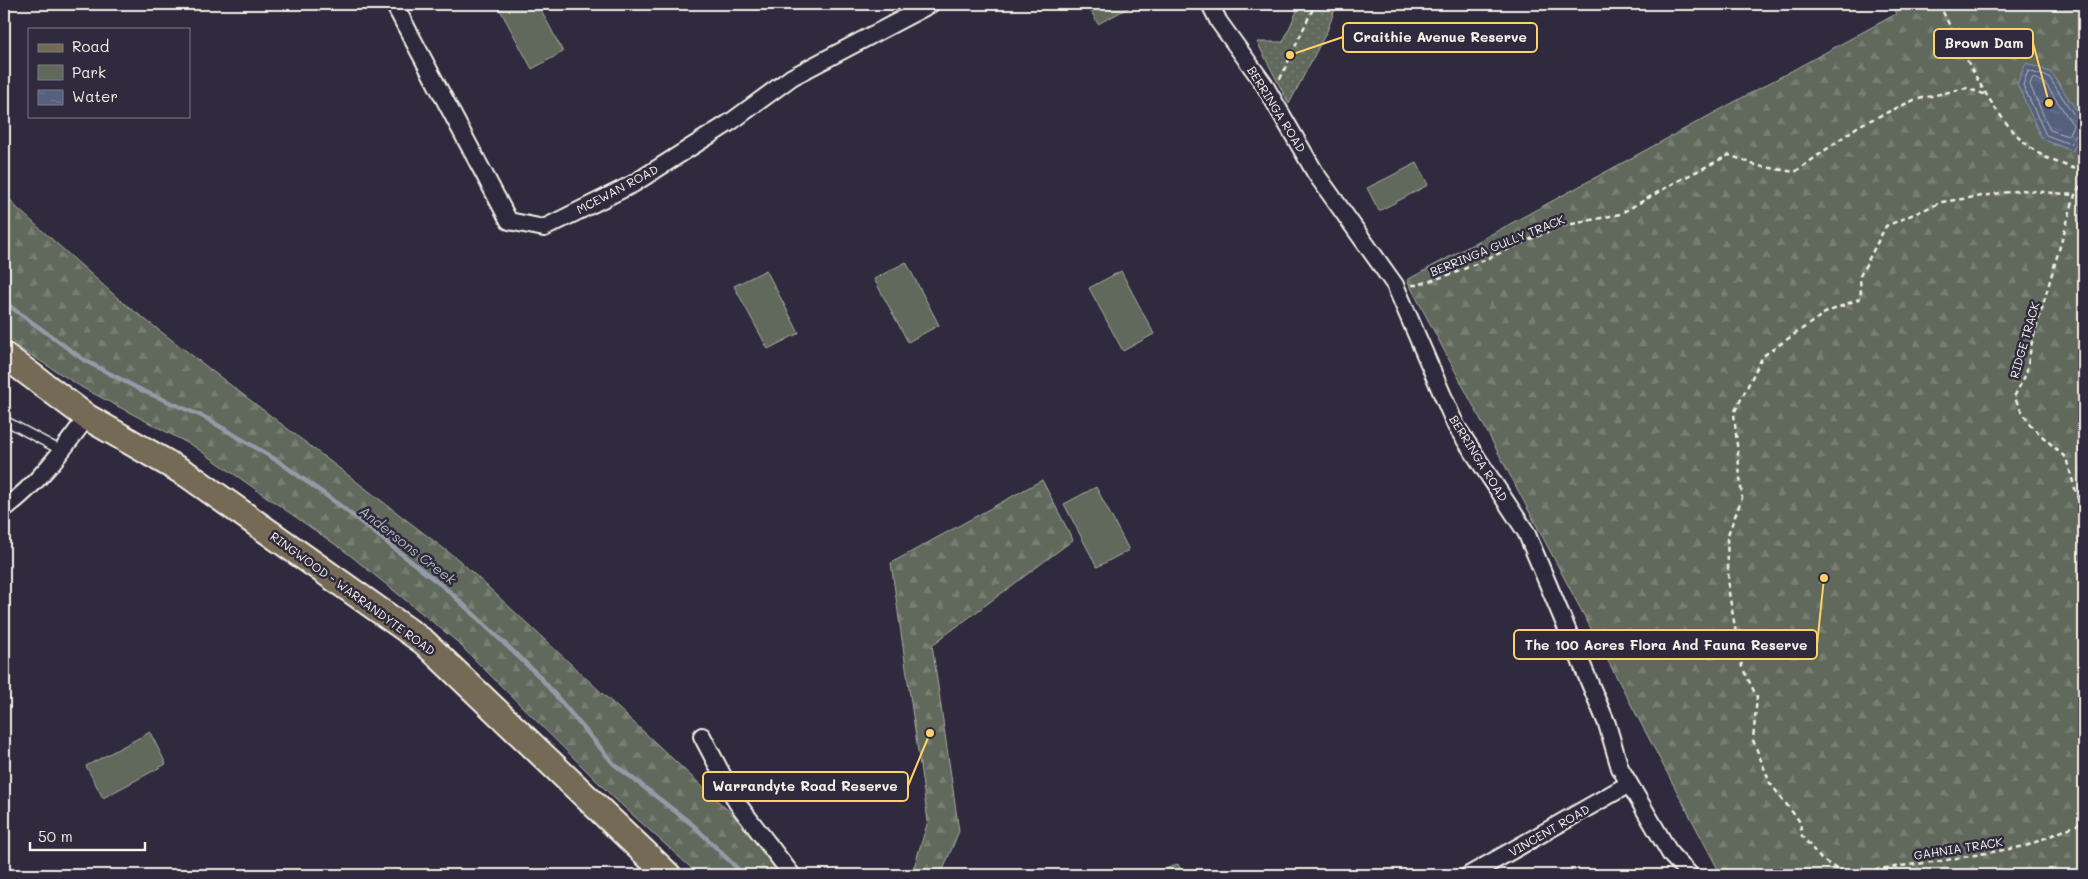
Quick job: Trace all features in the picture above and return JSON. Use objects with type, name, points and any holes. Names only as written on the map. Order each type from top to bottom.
[{"type":"main road","name":"RINGWOOD - WARRANDYTE ROAD","points":[[4,355],[87,418],[188,475],[424,642],[668,875]]},
{"type":"street","name":"MCEWAN ROAD","points":[[394,4],[509,221],[544,228],[633,184],[732,121],[792,77],[931,4]]},
{"type":"street","name":"BERRINGA ROAD","points":[[1210,4],[1219,22],[1272,97],[1316,174],[1395,285],[1456,426],[1526,532],[1607,724],[1620,768],[1671,855],[1690,875]]},
{"type":"street","points":[[4,509],[22,496],[62,451],[87,418]]},
{"type":"street","points":[[702,736],[737,803],[792,875]]},
{"type":"street","name":"VINCENT ROAD","points":[[1469,875],[1629,784]]},
{"type":"lane","points":[[4,420],[24,433],[62,451]]},
{"type":"path","points":[[1272,97],[1315,4]]},
{"type":"path","points":[[1939,4],[1984,94],[2018,136],[2044,156],[2084,172]]},
{"type":"path","name":"BERRINGA GULLY TRACK","points":[[1395,285],[1417,286],[1455,272],[1558,227],[1620,214],[1674,183],[1729,155],[1758,166],[1795,172],[1860,125],[1914,100],[1966,88],[1984,94]]},
{"type":"path","name":"RIDGE TRACK","points":[[2084,178],[2075,195],[2032,342],[2026,374],[2014,397],[2030,425],[2066,458],[2084,519]]},
{"type":"path","points":[[1844,874],[1821,859],[1802,836],[1800,822],[1770,783],[1753,740],[1757,697],[1742,667],[1729,593],[1727,537],[1742,498],[1734,413],[1763,356],[1825,313],[1861,298],[1860,276],[1886,226],[1942,202],[2022,190],[2075,195]]},
{"type":"path","name":"GAHNIA TRACK","points":[[1830,875],[1941,861],[2026,846],[2084,822]]},
{"type":"green space","points":[[502,4],[538,4],[563,52],[532,69],[498,6]]},
{"type":"green space","points":[[1087,4],[1128,4],[1130,7],[1098,24]]},
{"type":"green space","points":[[1300,4],[1337,4],[1327,31],[1289,104],[1257,42],[1283,42]]},
{"type":"green space","points":[[1891,4],[2084,4],[2084,875],[1721,875],[1407,280],[1896,14]]},
{"type":"green space","points":[[1417,163],[1428,185],[1379,211],[1367,188]]},
{"type":"green space","points":[[4,192],[17,208],[121,301],[460,561],[746,827],[806,875],[699,875],[614,798],[455,640],[346,552],[195,447],[83,388],[21,349],[4,334]]},
{"type":"green space","points":[[906,262],[939,325],[908,342],[874,279]]},
{"type":"green space","points":[[766,270],[799,333],[768,349],[734,286]]},
{"type":"green space","points":[[1121,271],[1154,334],[1123,351],[1089,288]]},
{"type":"green space","points":[[1042,480],[1073,540],[932,645],[959,831],[941,875],[909,875],[915,864],[928,821],[891,563]]},
{"type":"green space","points":[[1096,487],[1129,550],[1097,567],[1064,504]]},
{"type":"green space","points":[[150,732],[166,764],[103,798],[86,766]]},
{"type":"green space","points":[[1178,864],[1183,875],[1150,875]]},
{"type":"water","points":[[2026,63],[2052,73],[2084,122],[2084,131],[2072,151],[2042,139],[2017,84]]},
{"type":"waterway","name":"Andersons Creek","points":[[4,302],[84,360],[141,390],[204,417],[278,461],[338,504],[450,592],[539,676],[614,764],[693,825],[744,875]]},
{"type":"place","name":"Craithie Avenue Reserve","points":[[1290,55]]},
{"type":"place","name":"Brown Dam","points":[[2049,103]]},
{"type":"place","name":"The 100 Acres Flora And Fauna Reserve","points":[[1824,578]]},
{"type":"place","name":"Warrandyte Road Reserve","points":[[930,733]]}]
